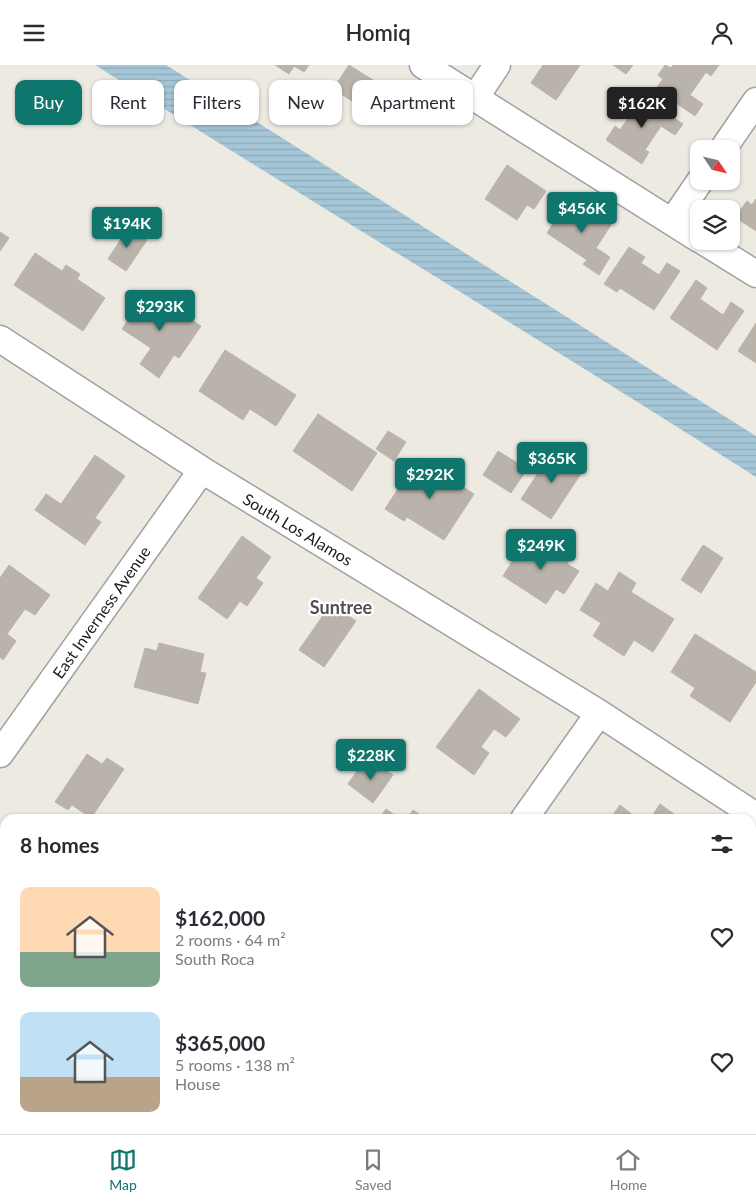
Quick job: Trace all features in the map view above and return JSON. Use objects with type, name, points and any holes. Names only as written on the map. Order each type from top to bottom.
[{"type":"street","points":[[423,65],[690,233]]},
{"type":"street","points":[[475,98],[497,65]]},
{"type":"street","points":[[729,140],[756,101]]},
{"type":"street","points":[[672,222],[694,190]]},
{"type":"street","points":[[717,250],[756,274]]},
{"type":"street","name":"South Los Alamos","points":[[0,339],[202,470],[599,713],[753,814]]},
{"type":"street","name":"East Inverness Avenue","points":[[0,754],[202,470]]},
{"type":"street","points":[[528,814],[599,713]]},
{"type":"water","points":[[95,65],[166,65],[190,80],[174,80],[174,114],[164,108],[164,80],[119,80]]},
{"type":"water","points":[[259,123],[756,436],[756,477],[591,373],[191,125],[259,125]]},
{"type":"building","points":[[275,65],[309,65],[304,72],[294,66],[289,74]]},
{"type":"building","points":[[349,65],[373,80],[352,80],[352,101],[342,95],[342,80],[339,80]]},
{"type":"building","points":[[543,65],[580,65],[556,100],[531,83]]},
{"type":"building","points":[[613,65],[633,65],[626,74]]},
{"type":"building","points":[[665,65],[671,68],[673,65],[719,65],[711,76],[706,72],[690,95],[703,104],[695,116],[656,89],[663,79],[658,75]]},
{"type":"building","points":[[643,97],[683,124],[675,135],[661,126],[645,150],[649,152],[642,164],[606,140],[615,126],[620,130],[629,117],[623,113],[629,104],[635,109]]},
{"type":"building","points":[[507,165],[546,191],[534,209],[527,205],[517,220],[485,199]]},
{"type":"building","points":[[756,199],[756,231],[740,220],[740,210],[747,201],[752,205]]},
{"type":"building","points":[[568,200],[611,225],[596,248],[610,257],[599,275],[583,264],[587,260],[547,233]]},
{"type":"building","points":[[128,228],[147,240],[126,271],[108,259]]},
{"type":"building","points":[[0,232],[9,238],[0,251]]},
{"type":"building","points":[[629,247],[645,257],[641,263],[659,275],[667,263],[680,271],[654,310],[620,288],[617,292],[604,284]]},
{"type":"building","points":[[35,253],[62,271],[66,265],[80,274],[77,279],[105,298],[83,331],[14,285]]},
{"type":"building","points":[[696,280],[707,288],[700,299],[723,315],[731,302],[744,311],[717,350],[670,318]]},
{"type":"building","points":[[148,291],[201,326],[179,358],[174,355],[159,378],[140,364],[151,348],[122,329]]},
{"type":"building","points":[[756,323],[756,363],[738,351]]},
{"type":"building","points":[[225,350],[296,395],[276,426],[250,409],[243,420],[199,391]]},
{"type":"building","points":[[318,414],[377,453],[352,491],[293,451]]},
{"type":"building","points":[[388,431],[406,442],[394,461],[376,449]]},
{"type":"building","points":[[554,449],[584,469],[551,519],[521,499]]},
{"type":"building","points":[[498,451],[527,469],[511,493],[483,475]]},
{"type":"building","points":[[95,455],[125,476],[95,518],[101,522],[85,545],[35,510],[46,494],[61,504]]},
{"type":"building","points":[[418,458],[474,494],[444,540],[407,517],[404,521],[385,509]]},
{"type":"building","points":[[242,536],[271,557],[256,578],[263,583],[247,606],[240,601],[227,619],[198,598]]},
{"type":"building","points":[[527,538],[546,551],[551,543],[572,557],[567,564],[579,571],[564,594],[556,589],[546,604],[503,576]]},
{"type":"building","points":[[703,545],[723,558],[701,593],[681,580]]},
{"type":"building","points":[[9,565],[50,595],[35,615],[25,609],[7,634],[16,641],[3,660],[0,657],[0,578]]},
{"type":"building","points":[[619,572],[636,583],[631,592],[674,619],[653,652],[634,640],[624,656],[593,636],[601,623],[580,610],[596,583],[608,591]]},
{"type":"building","points":[[331,604],[356,621],[324,667],[299,650]]},
{"type":"building","points":[[695,634],[756,672],[756,682],[730,722],[690,696],[695,688],[671,672]]},
{"type":"building","points":[[159,643],[204,654],[200,672],[206,673],[198,704],[134,687],[145,648],[157,651]]},
{"type":"building","points":[[479,689],[520,719],[506,737],[494,729],[481,747],[489,753],[474,775],[436,747]]},
{"type":"building","points":[[87,754],[102,764],[107,758],[124,769],[94,814],[85,814],[72,805],[68,810],[55,802]]},
{"type":"building","points":[[372,760],[393,775],[373,803],[348,784],[362,764],[367,768]]},
{"type":"building","points":[[660,804],[674,814],[653,814]]},
{"type":"building","points":[[620,805],[632,814],[614,814]]},
{"type":"building","points":[[386,809],[393,814],[382,814]]},
{"type":"building","points":[[413,810],[419,814],[410,814]]},
{"type":"district","name":"Suntree","points":[[341,607]]}]
